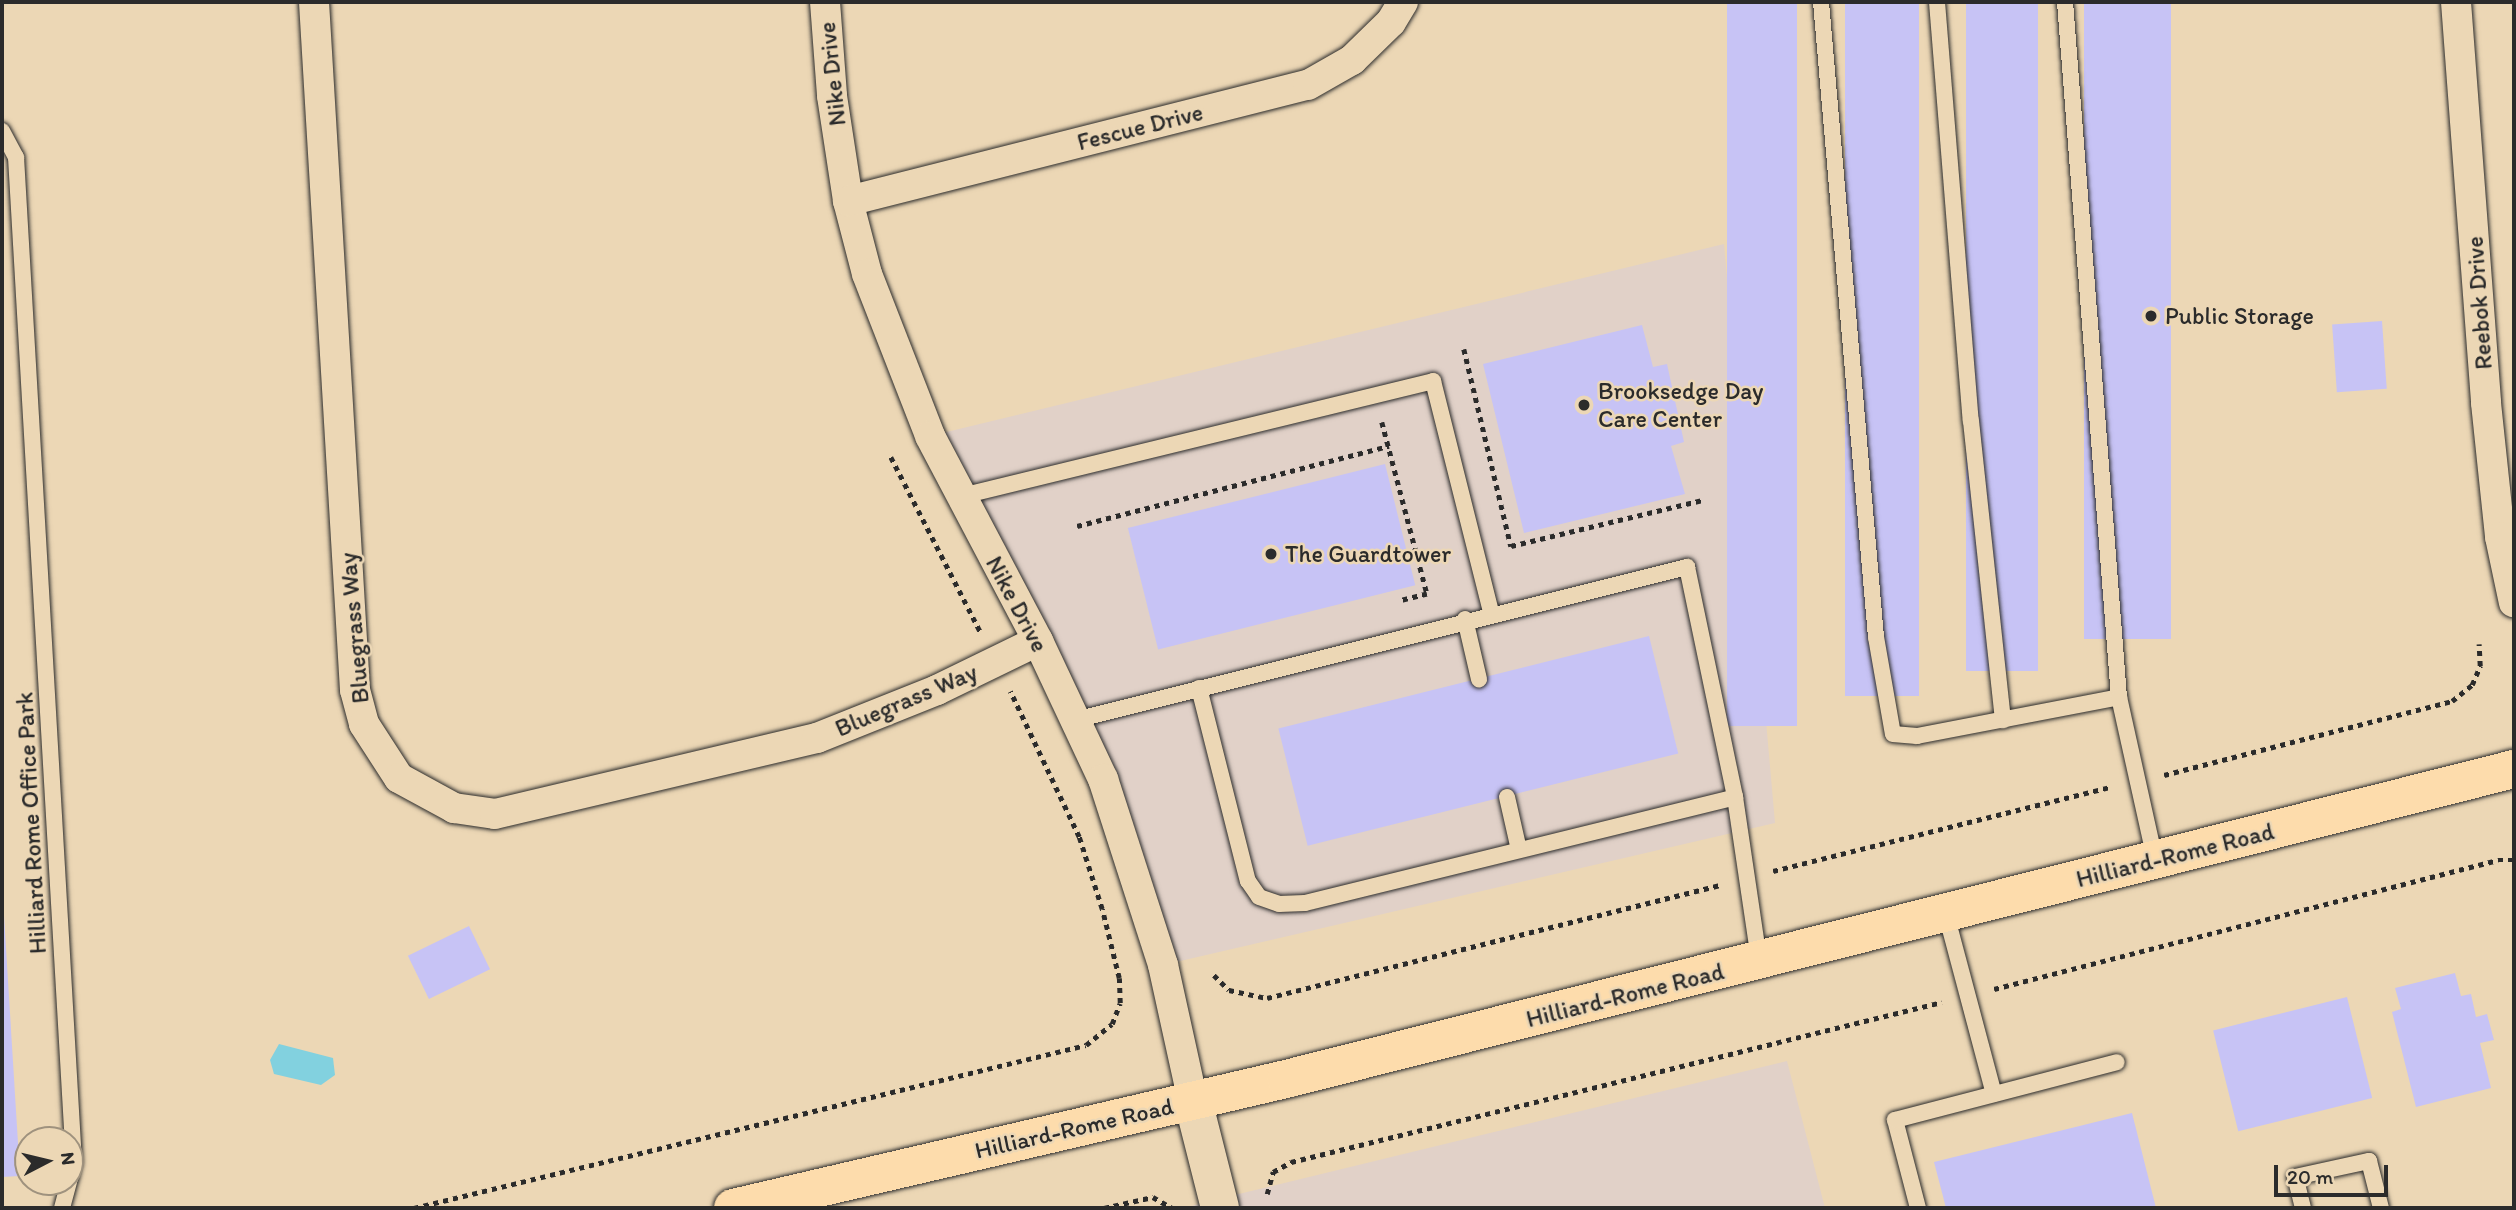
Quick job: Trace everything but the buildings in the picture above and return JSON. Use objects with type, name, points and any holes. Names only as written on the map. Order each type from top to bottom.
[{"type":"main road","name":"Hilliard-Rome Road","points":[[754,1206],[1760,961],[2514,769]]},
{"type":"street","name":"Bluegrass Way","points":[[314,2],[355,690],[363,724],[399,778],[454,808],[495,814],[817,738],[995,662],[1038,640]]},
{"type":"street","name":"Nike Drive","points":[[825,2],[832,96],[848,201],[888,336],[962,496],[1038,640],[1103,779],[1163,965],[1220,1208]]},
{"type":"street","name":"Fescue Drive","points":[[848,201],[1308,85],[1352,60],[1391,22],[1403,2]]},
{"type":"street","name":"Reebok Drive","points":[[2456,2],[2486,403],[2500,537],[2514,603]]},
{"type":"lane","points":[[1821,2],[1875,637],[1892,734],[1917,737],[2119,696]]},
{"type":"lane","points":[[1937,2],[1971,421],[2003,720]]},
{"type":"lane","points":[[2064,2],[2119,696],[2155,860]]},
{"type":"lane","name":"Hilliard Rome Office Park","points":[[2,131],[16,157],[73,1126]]},
{"type":"lane","points":[[962,496],[1433,381],[1491,612]]},
{"type":"lane","points":[[1075,720],[1491,612],[1687,567],[1735,797],[1760,961]]},
{"type":"lane","points":[[1465,619],[1479,679]]},
{"type":"lane","points":[[1199,688],[1248,881],[1259,897],[1279,904],[1305,903],[1735,797]]},
{"type":"lane","points":[[1507,797],[1519,850]]},
{"type":"lane","points":[[1946,914],[1994,1094]]},
{"type":"lane","points":[[1918,1208],[1895,1120],[2117,1062]]},
{"type":"lane","points":[[2303,1208],[2295,1177],[2370,1161],[2381,1208]]},
{"type":"path","points":[[1464,349],[1511,546],[1703,500]]},
{"type":"path","points":[[1381,417],[1427,594],[1399,601]]},
{"type":"path","points":[[1077,526],[1389,446]]},
{"type":"path","points":[[414,1208],[1086,1045],[1112,1024],[1120,1003],[1119,978],[1083,849],[995,662],[891,457]]},
{"type":"path","points":[[1267,1194],[1273,1172],[1290,1162],[1968,996],[2498,860],[2514,860]]},
{"type":"path","points":[[1214,975],[1228,990],[1266,998],[1721,885]]},
{"type":"path","points":[[1104,1208],[1153,1197],[1172,1208]]},
{"type":"shaded area","points":[[1724,244],[1775,823],[1163,965],[1103,779],[930,436]]},
{"type":"shaded area","points":[[1787,1061],[1825,1208],[1184,1208],[1218,1199]]},
{"type":"water","points":[[279,1044],[333,1058],[335,1075],[321,1085],[274,1074],[270,1060]]},
{"type":"place","name":"Public Storage","points":[[2151,316]]},
{"type":"place","name":"Brooksedge Day Care Center","points":[[1584,405]]},
{"type":"place","name":"The Guardtower","points":[[1271,554]]}]
